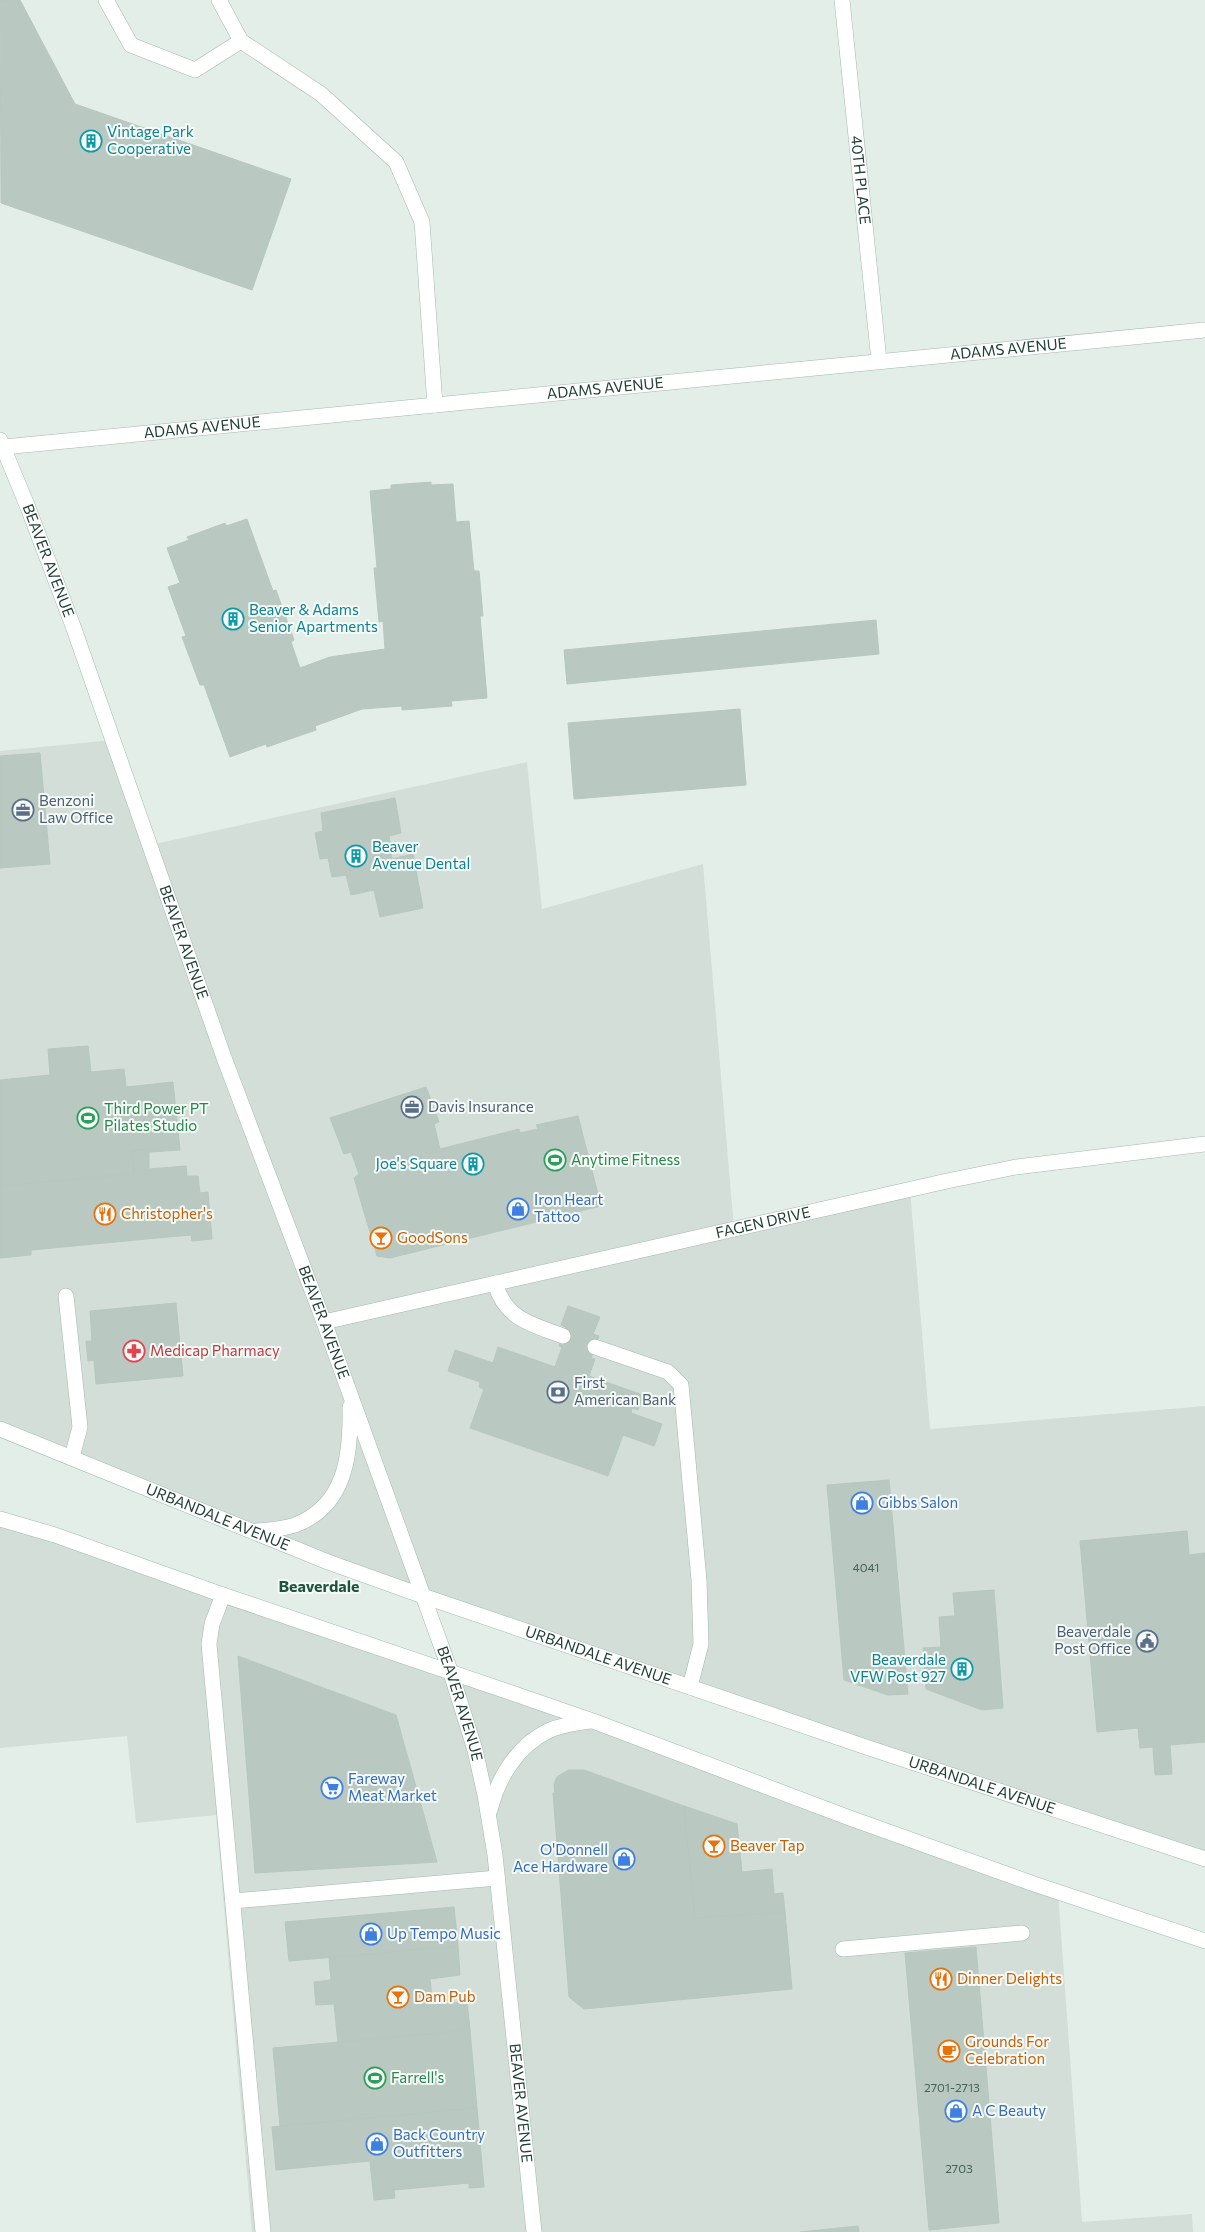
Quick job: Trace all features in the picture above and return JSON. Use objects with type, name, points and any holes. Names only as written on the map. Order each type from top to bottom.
[{"type":"street","points":[[106,0],[132,46],[195,70],[241,41]]},
{"type":"street","points":[[219,0],[241,41],[321,94],[396,162],[422,222],[435,405]]},
{"type":"street","name":"40TH PLACE","points":[[842,0],[879,361]]},
{"type":"street","name":"ADAMS AVENUE","points":[[2,444],[435,405],[1205,330]]},
{"type":"street","name":"BEAVER AVENUE","points":[[2,444],[73,626],[223,1054],[324,1322],[451,1674],[475,1750],[489,1817],[497,1878],[534,2232]]},
{"type":"street","name":"FAGEN DRIVE","points":[[324,1322],[999,1170],[1205,1144]]},
{"type":"street","points":[[495,1283],[498,1295],[512,1313],[526,1322],[562,1336]]},
{"type":"street","points":[[66,1296],[80,1427],[72,1457]]},
{"type":"street","points":[[595,1347],[668,1372],[681,1385],[699,1580],[701,1644],[690,1687]]},
{"type":"street","points":[[252,1531],[294,1525],[321,1510],[333,1494],[342,1478],[349,1454],[350,1396]]},
{"type":"street","name":"URBANDALE AVENUE","points":[[0,1429],[328,1562],[423,1596],[1205,1858]]},
{"type":"street","points":[[0,1519],[55,1535],[451,1674],[593,1721],[848,1818],[1034,1884],[1205,1941]]},
{"type":"street","points":[[223,1595],[212,1624],[209,1644],[263,2232]]},
{"type":"street","points":[[489,1817],[493,1797],[501,1779],[523,1749],[549,1730],[593,1721]]},
{"type":"street","points":[[233,1901],[497,1878]]},
{"type":"street","points":[[843,1949],[1022,1933]]},
{"type":"shaded area","points":[[113,740],[150,845],[527,762],[542,909],[703,864],[734,1229],[910,1189],[930,1429],[1205,1406],[1205,1859],[423,1596],[0,1429],[0,751]]},
{"type":"shaded area","points":[[0,1520],[1058,1892],[1082,2222],[1192,2214],[1193,2232],[252,2232],[216,1815],[136,1823],[127,1736],[0,1748]]},
{"type":"building","name":"Vintage Park Cooperative","points":[[0,0],[20,0],[75,104],[291,179],[252,290],[1,203]]},
{"type":"building","name":"Beaver & Adams Senior Apartments","points":[[431,482],[431,485],[453,484],[456,522],[469,521],[474,571],[479,571],[483,616],[480,616],[487,698],[451,701],[452,706],[402,710],[402,706],[362,709],[315,726],[316,730],[267,747],[266,744],[230,757],[204,685],[200,685],[182,637],[186,636],[168,587],[180,583],[167,548],[189,540],[187,537],[225,523],[226,526],[247,519],[273,591],[276,590],[294,640],[291,642],[300,668],[330,657],[385,649],[383,621],[379,622],[374,568],[377,568],[370,491],[391,489],[391,485]]},
{"type":"building","points":[[876,620],[879,654],[567,684],[564,650]]},
{"type":"building","points":[[740,709],[746,785],[574,799],[568,723]]},
{"type":"building","name":"Benzoni Law Office","points":[[40,753],[50,864],[0,868],[0,756]]},
{"type":"building","name":"Beaver Avenue Dental","points":[[395,798],[401,833],[389,836],[392,859],[413,854],[423,908],[380,917],[374,890],[351,895],[346,875],[332,877],[328,858],[320,859],[315,833],[323,831],[321,813]]},
{"type":"building","name":"Third Power PT Pilates Studio","points":[[88,1046],[91,1072],[124,1069],[126,1087],[173,1082],[180,1150],[149,1152],[149,1149],[132,1151],[134,1174],[0,1186],[0,1080],[50,1075],[48,1049]]},
{"type":"building","name":"Joe's Square","points":[[426,1087],[439,1122],[434,1124],[440,1149],[519,1129],[520,1133],[538,1129],[536,1125],[578,1116],[601,1206],[390,1258],[377,1256],[354,1178],[359,1174],[351,1152],[344,1154],[330,1118]]},
{"type":"building","name":"Christopher's","points":[[149,1149],[149,1169],[186,1166],[187,1176],[198,1176],[200,1193],[208,1192],[212,1239],[192,1241],[191,1235],[157,1238],[31,1250],[31,1255],[0,1258],[0,1186],[134,1174],[132,1151]]},
{"type":"building","name":"Medicap Pharmacy","points":[[176,1303],[183,1376],[96,1384],[94,1360],[88,1361],[86,1341],[92,1341],[90,1311]]},
{"type":"building","name":"First American Bank","points":[[568,1306],[600,1317],[593,1334],[599,1336],[591,1358],[595,1359],[589,1376],[643,1395],[638,1410],[632,1408],[631,1413],[662,1424],[654,1446],[623,1435],[608,1476],[470,1428],[484,1389],[479,1387],[480,1382],[448,1371],[455,1350],[493,1363],[498,1347],[555,1367],[562,1347],[559,1346],[566,1327],[561,1325]]},
{"type":"building","points":[[889,1480],[908,1694],[888,1695],[844,1680],[827,1485]]},
{"type":"building","name":"Beaverdale Post Office","points":[[1187,1531],[1189,1555],[1205,1553],[1205,1742],[1170,1745],[1172,1774],[1155,1775],[1153,1747],[1140,1748],[1138,1728],[1097,1732],[1080,1541]]},
{"type":"building","name":"Beaverdale VFW Post 927","points":[[994,1590],[1003,1708],[982,1710],[926,1689],[923,1648],[941,1647],[939,1617],[955,1616],[953,1593]]},
{"type":"building","name":"Fareway Meat Market","points":[[238,1656],[396,1715],[437,1862],[255,1873]]},
{"type":"building","name":"O'Donnell Ace Hardware","points":[[568,1770],[584,1770],[684,1806],[695,1918],[785,1912],[792,1989],[584,2009],[569,1997],[553,1793],[555,1793],[554,1784],[557,1777]]},
{"type":"building","name":"Beaver Tap","points":[[684,1806],[737,1824],[742,1872],[772,1869],[774,1894],[783,1893],[785,1912],[695,1918]]},
{"type":"building","name":"Up Tempo Music","points":[[454,1907],[458,1946],[289,1961],[285,1922]]},
{"type":"building","points":[[458,1946],[460,1975],[430,1979],[433,2005],[467,2002],[470,2030],[338,2043],[334,2004],[316,2005],[314,1982],[331,1980],[329,1958]]},
{"type":"building","points":[[976,1947],[999,2223],[929,2230],[905,1953]]},
{"type":"building","name":"Farrell's","points":[[470,2030],[477,2108],[280,2126],[273,2048]]},
{"type":"building","name":"Back Country Outfitters","points":[[477,2108],[484,2187],[469,2188],[469,2183],[394,2190],[395,2198],[374,2200],[370,2161],[276,2170],[272,2127]]},
{"type":"building","points":[[858,2226],[859,2232],[800,2232]]},
{"type":"place","name":"Vintage Park Cooperative","points":[[91,141]]},
{"type":"place","name":"Beaver & Adams Senior Apartments","points":[[233,619]]},
{"type":"place","name":"Benzoni Law Office","points":[[23,810]]},
{"type":"place","name":"Beaver Avenue Dental","points":[[356,856]]},
{"type":"place","name":"Davis Insurance","points":[[412,1107]]},
{"type":"place","name":"Third Power PT Pilates Studio","points":[[88,1118]]},
{"type":"place","name":"Anytime Fitness","points":[[555,1160]]},
{"type":"place","name":"Joe's Square","points":[[473,1164]]},
{"type":"place","name":"Iron Heart Tattoo","points":[[518,1209]]},
{"type":"place","name":"Christopher's","points":[[105,1214]]},
{"type":"place","name":"GoodSons","points":[[381,1238]]},
{"type":"place","name":"Medicap Pharmacy","points":[[134,1351]]},
{"type":"place","name":"First American Bank","points":[[558,1392]]},
{"type":"place","name":"Gibbs Salon","points":[[862,1503]]},
{"type":"place","name":"Beaverdale Post Office","points":[[1147,1641]]},
{"type":"place","name":"Beaverdale VFW Post 927","points":[[962,1669]]},
{"type":"place","name":"Fareway Meat Market","points":[[332,1788]]},
{"type":"place","name":"Beaver Tap","points":[[714,1846]]},
{"type":"place","name":"O'Donnell Ace Hardware","points":[[624,1859]]},
{"type":"place","name":"Up Tempo Music","points":[[371,1934]]},
{"type":"place","name":"Dinner Delights","points":[[941,1979]]},
{"type":"place","name":"Dam Pub","points":[[398,1997]]},
{"type":"place","name":"Grounds For Celebration","points":[[949,2051]]},
{"type":"place","name":"Farrell's","points":[[375,2078]]},
{"type":"place","name":"A C Beauty","points":[[956,2111]]},
{"type":"place","name":"Back Country Outfitters","points":[[377,2144]]},
{"type":"district","name":"Beaverdale","points":[[319,1586]]}]
